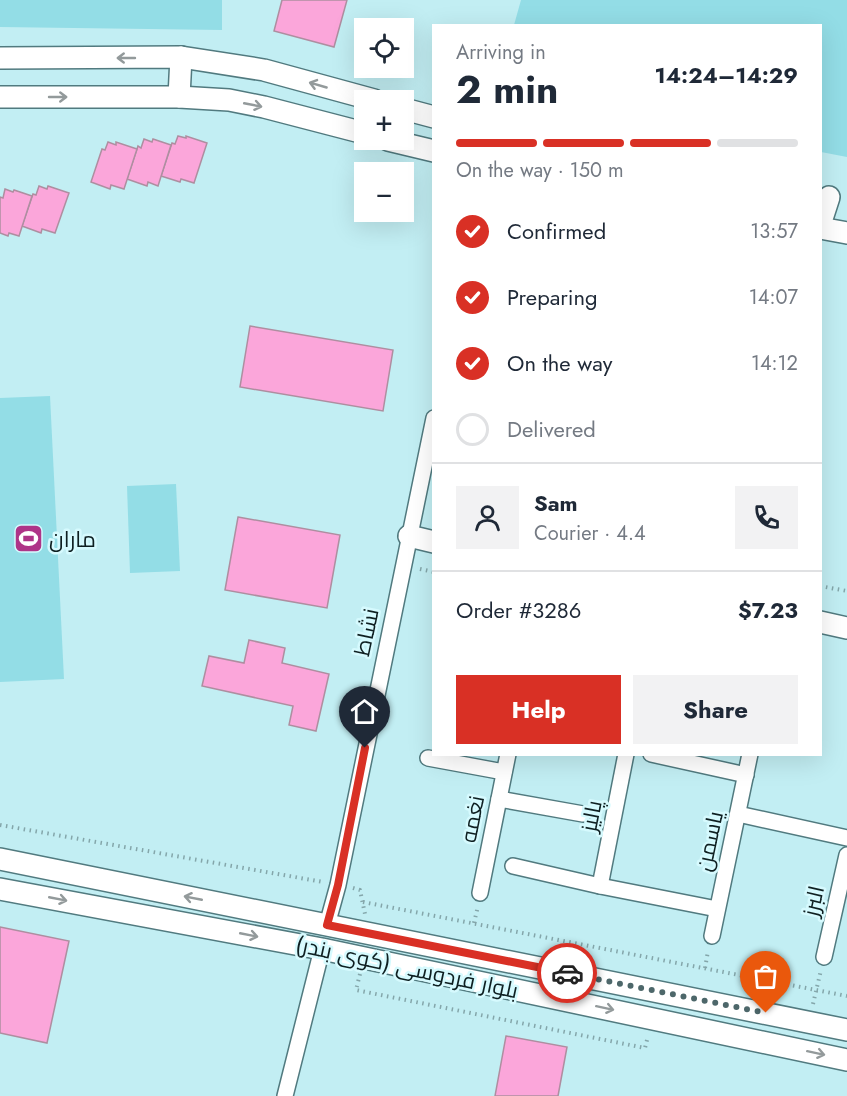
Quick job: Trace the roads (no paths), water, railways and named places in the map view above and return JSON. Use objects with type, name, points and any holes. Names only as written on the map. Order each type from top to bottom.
[{"type":"street","points":[[179,97],[181,57]]},
{"type":"street","points":[[0,58],[181,57],[244,66],[354,95]]},
{"type":"street","points":[[0,97],[179,97],[229,100],[354,131]]},
{"type":"street","points":[[414,112],[432,116]]},
{"type":"street","points":[[414,146],[432,151]]},
{"type":"street","points":[[822,222],[832,197]]},
{"type":"street","points":[[822,227],[847,233]]},
{"type":"street","name":"نشاط","points":[[327,925],[338,885],[432,427]]},
{"type":"street","points":[[409,536],[432,542]]},
{"type":"street","points":[[822,622],[847,628]]},
{"type":"street","name":"نغمه","points":[[480,893],[508,756]]},
{"type":"street","name":"پالیز","points":[[600,886],[626,756]]},
{"type":"street","points":[[660,756],[746,775]]},
{"type":"street","name":"یاسمن","points":[[712,936],[750,756]]},
{"type":"street","points":[[428,758],[504,772]]},
{"type":"street","points":[[499,799],[583,814]]},
{"type":"street","points":[[738,814],[847,838]]},
{"type":"street","name":"البرز","points":[[824,957],[847,855]]},
{"type":"street","name":"بلوار فردوسی (کوی بندر)","points":[[0,859],[847,1030]]},
{"type":"street","points":[[513,866],[717,909]]},
{"type":"street","name":"بلوار فردوسی (کوی بندر)","points":[[0,889],[322,949],[847,1060]]},
{"type":"street","points":[[285,1096],[327,925]]},
{"type":"street","points":[[652,1018],[659,991]]},
{"type":"place","name":"ماران","points":[[28,539]]}]
